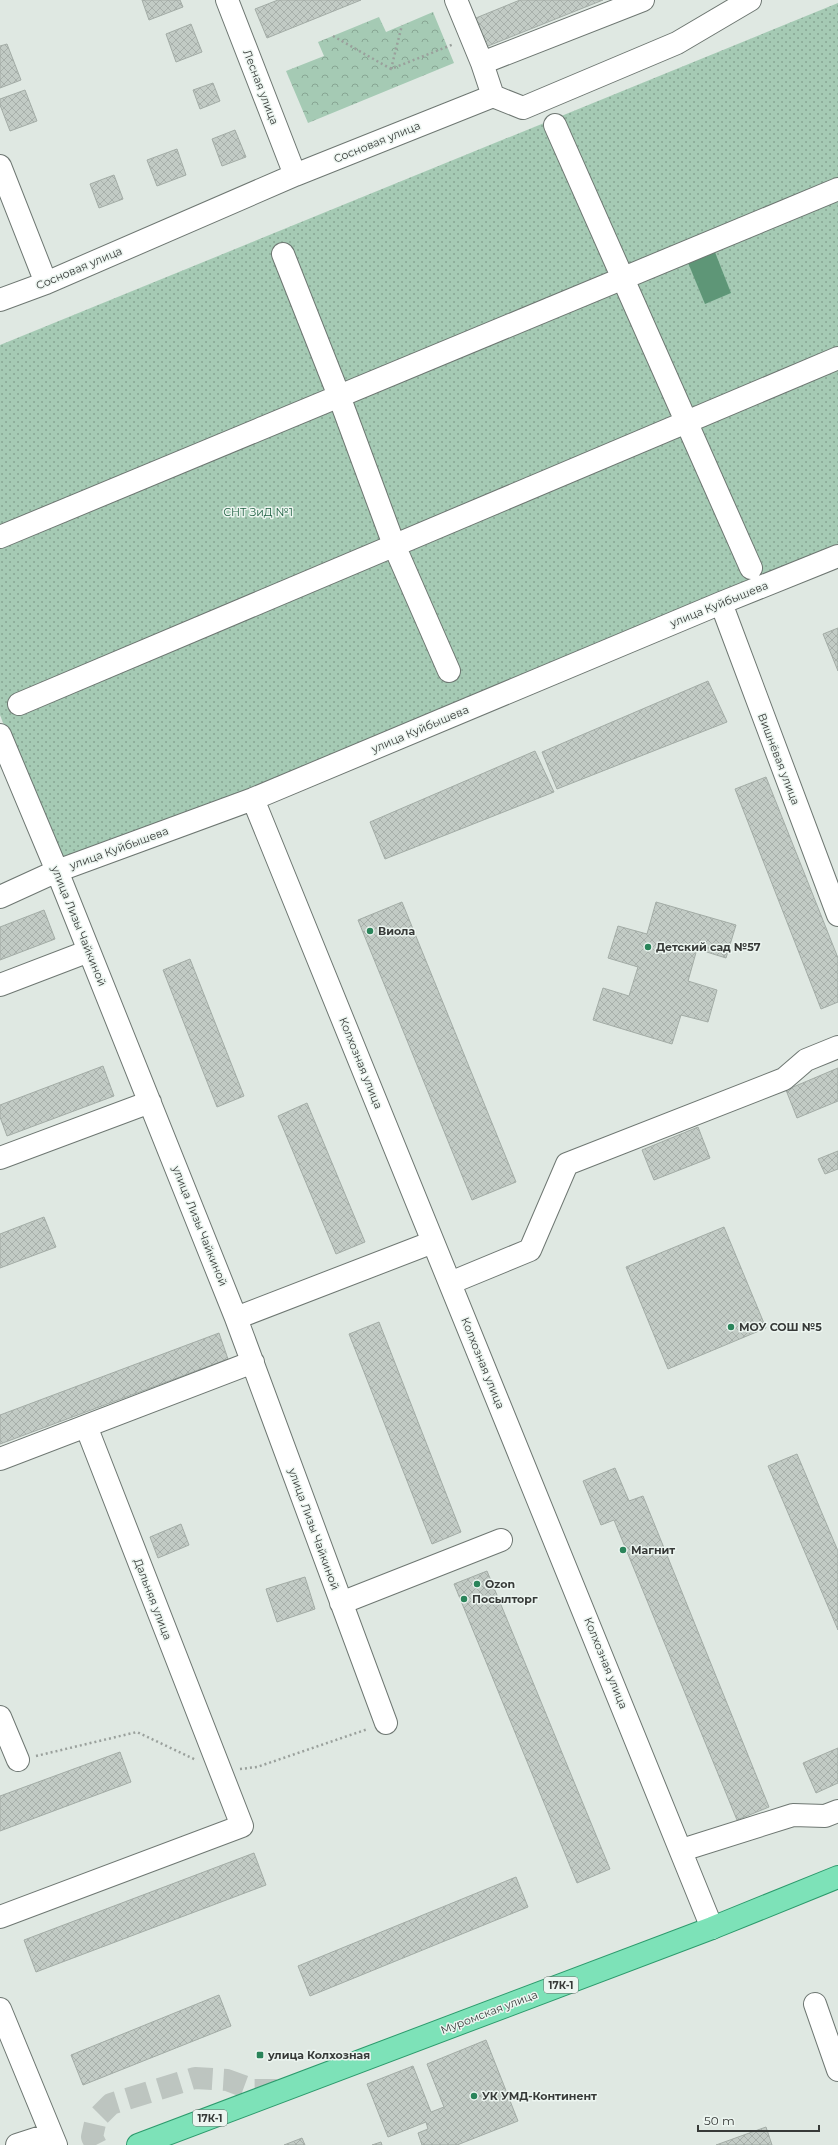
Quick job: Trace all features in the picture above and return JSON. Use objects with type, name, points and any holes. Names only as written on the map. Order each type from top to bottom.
[{"type":"main road","name":"Муромская улица","points":[[138,2145],[712,1928],[838,1877]]},
{"type":"street","name":"Лесная улица","points":[[227,0],[295,175]]},
{"type":"street","points":[[456,0],[482,64],[493,96],[523,108],[677,43],[750,0]]},
{"type":"street","points":[[482,64],[643,0]]},
{"type":"street","name":"Сосновая улица","points":[[0,300],[46,283],[295,175],[493,96]]},
{"type":"street","points":[[555,125],[751,568]]},
{"type":"street","points":[[0,166],[46,283]]},
{"type":"street","points":[[0,537],[838,189]]},
{"type":"street","points":[[283,254],[339,396],[394,545],[449,670]]},
{"type":"street","points":[[19,704],[838,358]]},
{"type":"street","name":"улица Куйбышева","points":[[0,897],[57,871],[253,799],[720,603],[838,556]]},
{"type":"street","name":"Вишнёвая улица","points":[[720,603],[838,914]]},
{"type":"street","name":"улица Лизы Чайкиной","points":[[0,735],[57,871],[236,1318],[386,1723]]},
{"type":"street","name":"Колхозная улица","points":[[253,799],[682,1850],[712,1928]]},
{"type":"street","points":[[0,985],[89,951]]},
{"type":"street","points":[[450,1283],[530,1250],[567,1164],[784,1079],[806,1060],[838,1047]]},
{"type":"street","points":[[0,1158],[150,1102]]},
{"type":"street","points":[[236,1318],[434,1242]]},
{"type":"street","points":[[0,1459],[253,1362]]},
{"type":"street","name":"Дальняя улица","points":[[0,1917],[242,1826],[86,1426]]},
{"type":"street","points":[[341,1603],[501,1540]]},
{"type":"street","points":[[0,1717],[18,1760]]},
{"type":"street","points":[[682,1850],[793,1815],[825,1816],[838,1811]]},
{"type":"street","points":[[815,2004],[838,2070]]},
{"type":"street","points":[[0,2009],[53,2139],[17,2145]]},
{"type":"path","points":[[391,69],[402,25]]},
{"type":"path","points":[[333,36],[391,69]]},
{"type":"path","points":[[391,69],[471,37]]},
{"type":"green space","name":"СНТ ЗиД №1","points":[[838,3],[838,544],[60,868],[0,715],[0,345]]},
{"type":"green space","points":[[433,12],[454,63],[308,123],[286,71],[324,56],[318,42],[379,17],[386,32]]},
{"type":"shaded area","points":[[711,242],[731,293],[705,304],[684,253]]},
{"type":"building","points":[[142,0],[180,0],[183,7],[149,20]]},
{"type":"building","points":[[278,0],[361,0],[267,38],[255,9]]},
{"type":"building","points":[[520,0],[603,0],[483,48],[471,20]]},
{"type":"building","points":[[191,24],[202,52],[176,62],[166,34]]},
{"type":"building","points":[[7,44],[21,80],[0,88],[0,46]]},
{"type":"building","points":[[213,83],[220,101],[200,109],[193,90]]},
{"type":"building","points":[[25,90],[37,121],[10,131],[0,105],[0,99]]},
{"type":"building","points":[[235,130],[246,157],[222,166],[212,139]]},
{"type":"building","points":[[177,149],[186,175],[157,186],[147,160]]},
{"type":"building","points":[[114,175],[123,199],[99,208],[90,184]]},
{"type":"building","points":[[838,628],[838,671],[823,634]]},
{"type":"building","points":[[708,681],[727,722],[557,789],[542,752]]},
{"type":"building","points":[[535,751],[554,792],[385,859],[370,822]]},
{"type":"building","points":[[766,777],[838,958],[838,1002],[821,1009],[735,789]]},
{"type":"building","points":[[402,902],[516,1182],[472,1200],[358,920]]},
{"type":"building","points":[[656,902],[736,925],[726,958],[697,949],[688,981],[717,990],[708,1022],[681,1015],[672,1044],[593,1020],[603,988],[629,996],[638,967],[608,958],[618,926],[647,934]]},
{"type":"building","points":[[44,910],[55,939],[0,960],[0,927]]},
{"type":"building","points":[[190,959],[244,1096],[217,1107],[163,970]]},
{"type":"building","points":[[103,1066],[114,1096],[7,1136],[0,1117],[0,1105]]},
{"type":"building","points":[[838,1068],[838,1101],[797,1118],[786,1090]]},
{"type":"building","points":[[307,1103],[365,1242],[336,1254],[278,1116]]},
{"type":"building","points":[[698,1127],[710,1158],[654,1180],[642,1150]]},
{"type":"building","points":[[838,1151],[838,1169],[825,1174],[818,1159]]},
{"type":"building","points":[[44,1217],[56,1247],[0,1268],[0,1234]]},
{"type":"building","points":[[724,1227],[766,1328],[668,1369],[626,1267]]},
{"type":"building","points":[[379,1322],[461,1532],[432,1544],[349,1334]]},
{"type":"building","points":[[219,1333],[228,1359],[0,1444],[0,1415]]},
{"type":"building","points":[[797,1454],[838,1551],[838,1630],[768,1466]]},
{"type":"building","points":[[615,1468],[629,1501],[643,1496],[769,1807],[737,1820],[614,1520],[601,1525],[583,1481]]},
{"type":"building","points":[[181,1524],[189,1545],[158,1558],[150,1537]]},
{"type":"building","points":[[487,1571],[610,1869],[577,1883],[454,1584]]},
{"type":"building","points":[[305,1577],[315,1609],[277,1622],[266,1589]]},
{"type":"building","points":[[838,1748],[838,1783],[816,1793],[803,1763]]},
{"type":"building","points":[[120,1752],[131,1782],[0,1831],[0,1796]]},
{"type":"building","points":[[254,1853],[266,1885],[36,1972],[24,1940]]},
{"type":"building","points":[[516,1877],[528,1907],[310,1996],[298,1966]]},
{"type":"building","points":[[219,1995],[231,2026],[83,2085],[71,2055]]},
{"type":"building","name":"УК УМД-Континент","points":[[486,2040],[518,2121],[457,2145],[422,2145],[418,2133],[428,2129],[426,2122],[388,2137],[367,2084],[413,2066],[431,2112],[444,2107],[427,2064]]},
{"type":"building","points":[[766,2127],[772,2145],[716,2145]]},
{"type":"building","points":[[302,2138],[305,2145],[284,2145]]},
{"type":"building","points":[[381,2142],[382,2145],[372,2145]]},
{"type":"tunnel","points":[[96,2145],[92,2137],[96,2119],[111,2104],[195,2078],[227,2080],[254,2090],[282,2090]]},
{"type":"place","name":"Виола","points":[[370,931]]},
{"type":"place","name":"Детский сад №57","points":[[648,947]]},
{"type":"place","name":"МОУ СОШ №5","points":[[731,1327]]},
{"type":"place","name":"Магнит","points":[[623,1550]]},
{"type":"place","name":"Ozon","points":[[477,1584]]},
{"type":"place","name":"Посылторг","points":[[464,1599]]},
{"type":"place","name":"улица Колхозная","points":[[260,2055]]},
{"type":"place","name":"УК УМД-Континент","points":[[474,2096]]}]
